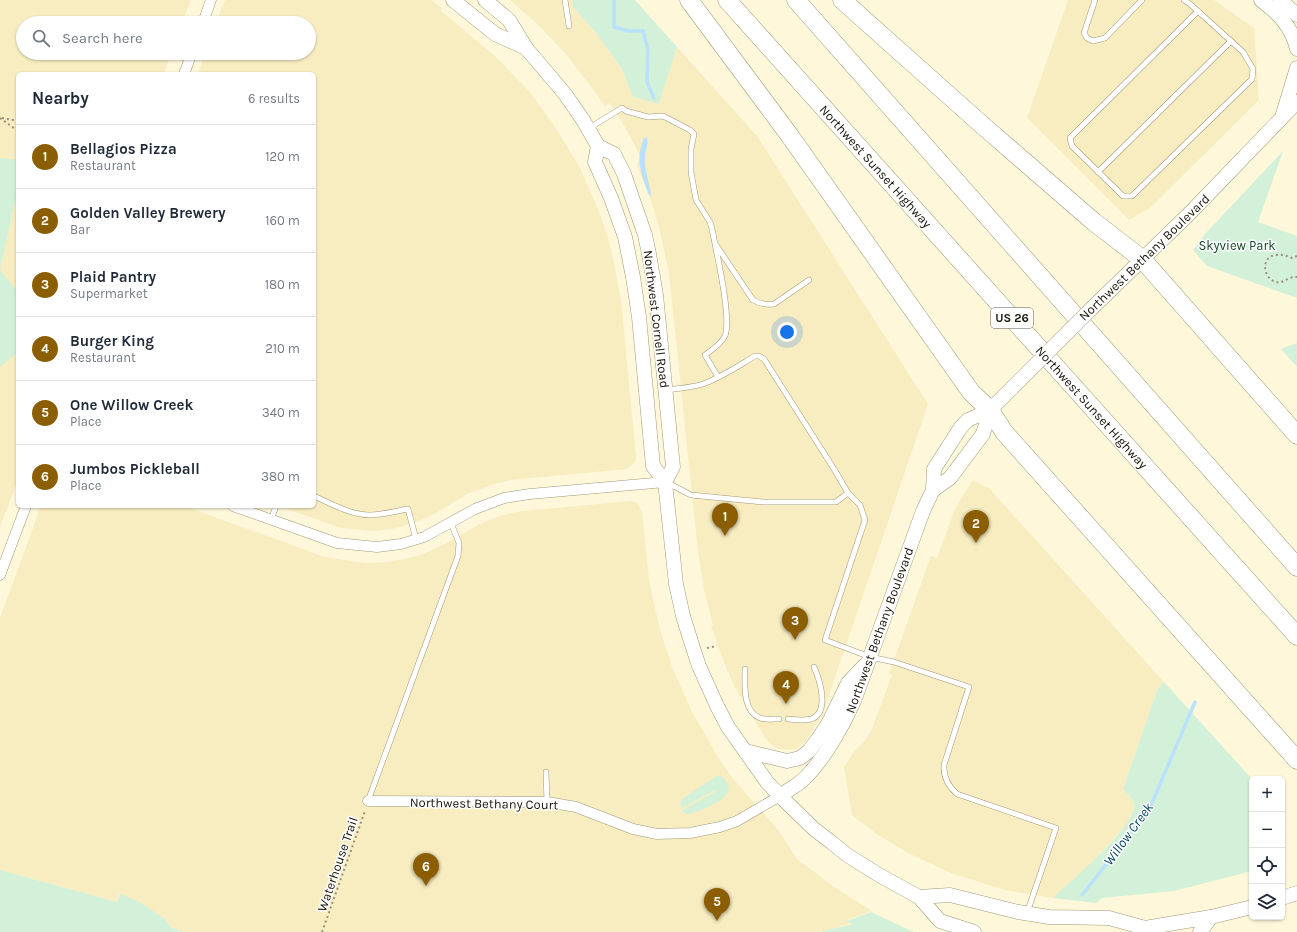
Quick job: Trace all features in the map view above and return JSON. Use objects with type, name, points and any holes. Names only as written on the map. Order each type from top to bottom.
[{"type":"highway","points":[[689,0],[790,136],[971,392],[990,410],[1004,432],[1297,760]]},
{"type":"highway","name":"Northwest Sunset Highway","points":[[727,0],[1297,636]]},
{"type":"highway","points":[[796,0],[1297,567]]},
{"type":"highway","points":[[842,0],[993,135],[1094,222],[1142,259],[1180,304],[1297,435]]},
{"type":"main road","name":"Northwest Cornell Road","points":[[453,0],[495,34],[526,48]]},
{"type":"main road","name":"Northwest Cornell Road","points":[[485,0],[509,20],[526,48],[561,89],[598,146],[614,154],[624,174],[645,235],[656,295],[673,467],[665,482]]},
{"type":"main road","points":[[1261,0],[1276,12],[1287,24],[1293,34],[1297,49]]},
{"type":"main road","points":[[1280,0],[1297,15]]},
{"type":"main road","points":[[1282,117],[1297,68]]},
{"type":"main road","name":"Northwest Bethany Boulevard","points":[[780,796],[805,778],[822,757],[848,715],[920,516],[933,490],[934,469],[961,427],[968,420],[990,410],[1114,286],[1201,202],[1297,102]]},
{"type":"main road","name":"Northwest Cornell Road","points":[[598,146],[595,162],[616,211],[633,277],[639,317],[653,466],[665,482],[673,564],[683,616],[699,666],[709,688],[728,727],[767,782],[814,828],[847,855],[879,875],[919,896],[940,922],[974,932]]},
{"type":"main road","name":"Northwest Bethany Boulevard","points":[[933,490],[950,478],[984,434],[990,410]]},
{"type":"main road","points":[[745,751],[787,761],[800,758],[809,751],[818,739],[828,724],[848,683],[869,659]]},
{"type":"main road","points":[[1285,897],[1297,893]]},
{"type":"main road","name":"Northwest Cornell Road","points":[[919,896],[950,895],[987,905],[1049,917],[1109,918],[1143,931],[1249,908]]},
{"type":"main road","points":[[1200,932],[1211,917]]},
{"type":"street","points":[[205,16],[211,0]]},
{"type":"street","points":[[185,72],[189,60]]},
{"type":"street","points":[[238,508],[337,543],[377,547],[401,544],[424,537],[475,509],[504,498],[530,494],[665,482]]},
{"type":"street","points":[[0,575],[25,508]]},
{"type":"street","name":"Northwest Bethany Court","points":[[368,801],[547,802],[576,807],[633,828],[657,834],[690,833],[720,827],[736,821],[780,796]]},
{"type":"lane","points":[[565,0],[569,26]]},
{"type":"lane","points":[[1095,0],[1084,33],[1086,38],[1093,41],[1104,38],[1142,0]]},
{"type":"lane","points":[[1184,0],[1198,11],[1243,52],[1252,69],[1252,79],[1132,196],[1123,196],[1072,146],[1070,138],[1198,11]]},
{"type":"lane","points":[[1098,172],[1231,41]]},
{"type":"lane","points":[[588,129],[622,108],[648,117],[663,116],[690,130],[694,134],[691,150],[691,172],[696,200],[710,222],[724,293],[727,327],[722,341],[705,355],[718,377]]},
{"type":"lane","points":[[714,242],[753,300],[758,303],[774,304],[809,280]]},
{"type":"lane","points":[[666,390],[702,384],[728,373],[755,356],[759,356],[764,359],[848,493],[860,505],[865,520],[825,640],[869,659],[894,662],[969,687],[944,765],[943,773],[950,788],[957,794],[1056,828],[1027,913]]},
{"type":"lane","points":[[665,482],[691,495],[763,502],[836,502],[848,493]]},
{"type":"lane","points":[[316,497],[348,511],[359,514],[371,515],[408,509],[416,539]]},
{"type":"lane","points":[[271,520],[275,508]]},
{"type":"lane","points":[[368,801],[458,556],[459,543],[451,523]]},
{"type":"lane","points":[[788,719],[812,719],[818,713],[821,706],[822,689],[814,667]]},
{"type":"lane","points":[[745,669],[745,687],[750,710],[760,718],[779,719]]},
{"type":"lane","points":[[546,772],[547,802]]},
{"type":"path","points":[[1,118],[16,121]]},
{"type":"path","points":[[1,118],[16,129]]},
{"type":"path","points":[[1297,256],[1292,258],[1275,254],[1268,259],[1264,266],[1266,275],[1272,280],[1278,282],[1297,277]]},
{"type":"path","name":"Waterhouse Trail","points":[[322,932],[368,801]]},
{"type":"shaded area","points":[[0,0],[191,0],[185,16],[16,16],[16,60],[169,60],[165,72],[16,72],[16,485],[0,527]]},
{"type":"shaded area","points":[[225,0],[431,0],[442,8],[441,11],[495,56],[528,90],[552,122],[580,168],[598,209],[608,238],[621,300],[636,456],[636,460],[631,466],[626,469],[511,480],[494,484],[467,494],[436,513],[417,522],[392,529],[374,531],[342,528],[284,508],[316,508],[316,72],[199,72],[203,60],[316,60],[316,16],[219,16]]},
{"type":"shaded area","points":[[510,0],[572,0],[573,7],[597,34],[622,69],[633,97],[659,104],[677,47],[757,136],[928,404],[823,713],[807,739],[797,748],[791,750],[775,748],[766,739],[737,691],[727,670],[711,626],[713,625],[704,590],[698,552],[669,273],[659,227],[637,165],[640,156],[610,103],[605,106],[564,52],[536,23]]},
{"type":"shaded area","points":[[1068,0],[1214,0],[1254,28],[1259,100],[1150,208],[1129,220],[1027,118]]},
{"type":"shaded area","points":[[973,480],[987,488],[988,487],[1164,682],[1158,688],[1123,789],[1134,802],[1134,809],[1126,825],[1086,869],[1053,898],[1005,890],[951,873],[910,854],[878,835],[852,815],[844,767],[871,731],[892,675],[889,674],[931,556],[937,558],[955,509]]},
{"type":"shaded area","points":[[631,501],[636,502],[642,511],[649,580],[659,626],[672,667],[691,710],[721,762],[734,780],[779,831],[797,859],[837,889],[872,911],[847,920],[854,923],[819,932],[184,932],[171,927],[165,919],[119,894],[117,902],[0,870],[0,618],[40,508],[190,508],[325,557],[369,563],[405,559],[423,554],[443,545],[480,524],[502,515],[522,511]]},
{"type":"green space","points":[[572,0],[635,0],[677,47],[659,104],[633,97],[622,69],[597,34],[573,7]]},
{"type":"green space","name":"Skyview Park","points":[[1283,151],[1258,222],[1297,236],[1297,298],[1207,266],[1193,250],[1204,235]]},
{"type":"green space","points":[[0,158],[16,160],[16,198],[0,270]]},
{"type":"green space","points":[[0,270],[16,290],[16,354],[0,367]]},
{"type":"green space","points":[[1297,343],[1297,367],[1281,349]]},
{"type":"green space","points":[[1164,682],[1249,776],[1249,872],[1174,891],[1102,898],[1096,903],[1053,898],[1101,853],[1125,825],[1132,813],[1134,804],[1123,789],[1158,688]]},
{"type":"green space","points":[[718,775],[727,782],[729,788],[727,793],[715,804],[699,811],[686,814],[682,810],[717,791],[715,790],[682,808],[680,804],[682,799]]},
{"type":"green space","points":[[0,870],[117,902],[120,894],[138,901],[165,919],[171,927],[184,932],[0,932]]},
{"type":"green space","points":[[871,912],[914,932],[819,932],[853,924],[847,921]]},
{"type":"water","points":[[644,138],[647,138],[645,162],[651,196],[649,195],[640,166],[641,146]]},
{"type":"waterway","points":[[614,0],[614,27],[628,31],[643,31],[648,50],[647,82],[654,98]]},
{"type":"waterway","name":"Willow Creek","points":[[1082,895],[1149,810],[1195,702]]},
{"type":"place","name":"Bellagios Pizza","points":[[725,536]]},
{"type":"place","name":"Golden Valley Brewery","points":[[976,543]]},
{"type":"place","name":"Plaid Pantry","points":[[795,640]]},
{"type":"place","name":"Burger King","points":[[786,704]]},
{"type":"place","name":"Jumbos Pickleball","points":[[426,886]]},
{"type":"place","name":"One Willow Creek","points":[[717,921]]}]
